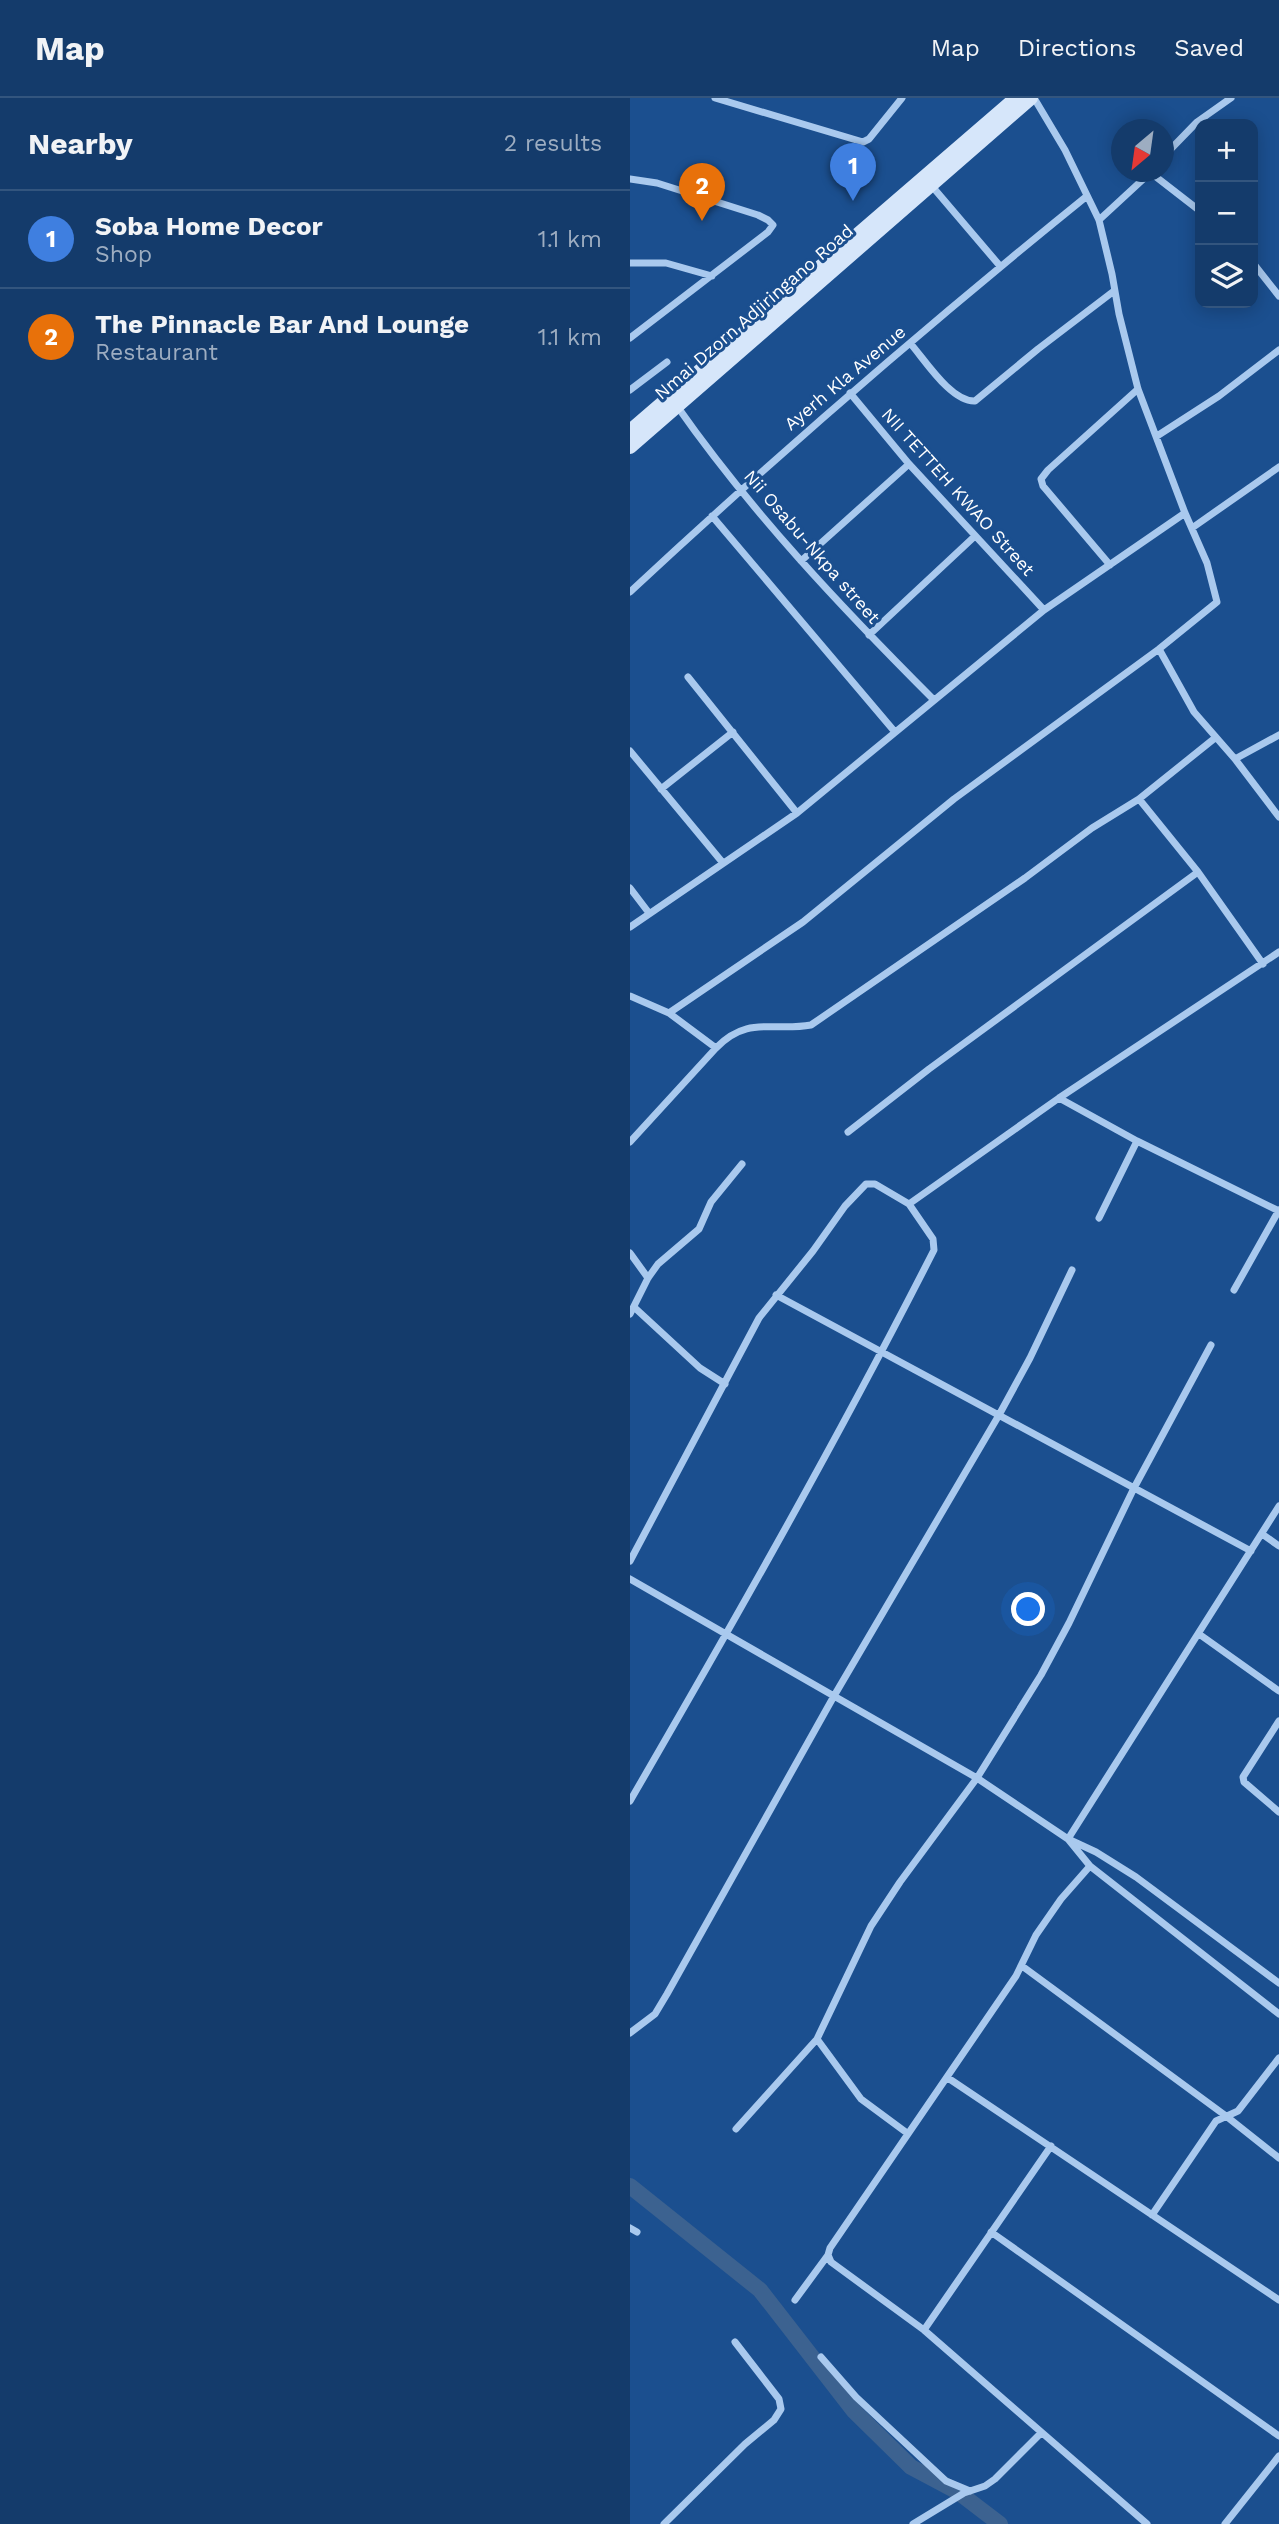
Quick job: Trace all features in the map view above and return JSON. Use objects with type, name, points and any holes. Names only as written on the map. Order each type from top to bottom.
[{"type":"main road","name":"Nmai Dzorn Adjiringano Road","points":[[630,446],[1016,98]]},
{"type":"main road","name":"Nmai Dzorn Adjiringano Road","points":[[630,431],[866,233],[931,185],[1033,98]]},
{"type":"street","points":[[715,98],[863,142],[869,139],[902,98]]},
{"type":"street","points":[[669,1013],[803,922],[954,799],[1159,649],[1217,602],[1207,563],[1185,513],[1139,389],[1114,291],[1100,220],[1065,150],[1033,98]]},
{"type":"street","points":[[1174,146],[1197,122],[1231,98]]},
{"type":"street","points":[[630,179],[657,183],[758,215],[771,222],[772,229],[630,338]]},
{"type":"street","points":[[1100,220],[1140,182]]},
{"type":"street","points":[[1164,182],[1195,207]]},
{"type":"street","points":[[931,185],[1000,266]]},
{"type":"street","name":"Ayerh Kla Avenue","points":[[630,592],[740,489],[850,393],[1087,196]]},
{"type":"street","points":[[630,263],[666,263],[712,276]]},
{"type":"street","points":[[1258,269],[1279,296]]},
{"type":"street","points":[[910,343],[955,395],[967,401],[975,401],[1114,291]]},
{"type":"street","points":[[1157,436],[1219,396],[1279,350]]},
{"type":"street","points":[[630,390],[667,362]]},
{"type":"street","points":[[1110,565],[1043,486],[1041,480],[1048,470],[1139,389]]},
{"type":"street","name":"NII TETTEH KWAO Street","points":[[850,393],[909,464],[1044,610]]},
{"type":"street","name":"Nii Osabu-Nkpa street","points":[[677,405],[709,451],[801,561],[934,700]]},
{"type":"street","points":[[801,561],[909,464]]},
{"type":"street","points":[[1192,528],[1279,467]]},
{"type":"street","points":[[630,927],[797,813],[1044,610],[1185,513]]},
{"type":"street","points":[[712,516],[895,732]]},
{"type":"street","points":[[869,635],[975,537]]},
{"type":"street","points":[[1159,649],[1194,712],[1235,759],[1279,817]]},
{"type":"street","points":[[688,677],[797,813]]},
{"type":"street","points":[[661,789],[733,732]]},
{"type":"street","points":[[1235,759],[1279,735]]},
{"type":"street","points":[[630,1142],[725,1038],[738,1031],[770,1025],[811,1025],[1025,878],[1092,828],[1139,799],[1215,738]]},
{"type":"street","points":[[630,751],[723,863]]},
{"type":"street","points":[[1139,799],[1198,872],[1264,964]]},
{"type":"street","points":[[848,1132],[940,1060],[1198,872]]},
{"type":"street","points":[[630,888],[649,913]]},
{"type":"street","points":[[909,1203],[1059,1098],[1279,952]]},
{"type":"street","points":[[630,996],[669,1013],[716,1048]]},
{"type":"street","points":[[1059,1098],[1137,1141],[1279,1211],[1234,1290]]},
{"type":"street","points":[[1099,1218],[1137,1141]]},
{"type":"street","points":[[725,1384],[691,1360],[632,1311],[648,1278],[672,1250],[699,1230],[711,1202],[742,1164]]},
{"type":"street","points":[[630,1560],[751,1333],[776,1295],[813,1251],[835,1217],[866,1184],[875,1184],[909,1203],[933,1239],[934,1246],[882,1353],[726,1635],[630,1801]]},
{"type":"street","points":[[630,1253],[648,1278]]},
{"type":"street","points":[[630,2032],[654,2014],[667,1994],[834,1696],[999,1415],[1072,1270]]},
{"type":"street","points":[[776,1295],[1251,1551]]},
{"type":"street","points":[[736,2129],[817,2039],[871,1926],[977,1778],[1058,1643],[1134,1488],[1211,1345]]},
{"type":"street","points":[[1068,1839],[1279,1506]]},
{"type":"street","points":[[1262,1534],[1279,1546]]},
{"type":"street","points":[[630,1579],[977,1778],[1068,1839],[1136,1877],[1279,1983]]},
{"type":"street","points":[[1199,1634],[1279,1691]]},
{"type":"street","points":[[1279,1721],[1243,1777],[1244,1782],[1279,1812]]},
{"type":"street","points":[[1068,1839],[1090,1866],[1279,2014]]},
{"type":"street","points":[[795,2300],[1022,1966],[1036,1935],[1090,1866]]},
{"type":"street","points":[[1022,1966],[1279,2158]]},
{"type":"street","points":[[817,2039],[861,2099],[907,2133]]},
{"type":"street","points":[[1152,2215],[1216,2121],[1238,2111],[1279,2058]]},
{"type":"street","points":[[947,2078],[1279,2300]]},
{"type":"street","points":[[924,2330],[1051,2146]]},
{"type":"street","points":[[991,2232],[1279,2436]]},
{"type":"street","points":[[828,2255],[831,2262],[924,2330],[1147,2524]]},
{"type":"street","points":[[664,2524],[745,2444],[774,2420],[781,2409],[779,2399],[735,2342]]},
{"type":"street","points":[[821,2357],[856,2398],[946,2481],[967,2492]]},
{"type":"street","points":[[913,2524],[995,2479],[1041,2433]]},
{"type":"street","points":[[1225,2524],[1279,2456]]},
{"type":"waterway","points":[[630,2186],[760,2290],[854,2411],[911,2467],[958,2492],[1000,2524]]},
{"type":"place","name":"Soba Home Decor","points":[[853,201]]},
{"type":"place","name":"The Pinnacle Bar And Lounge","points":[[702,221]]}]
